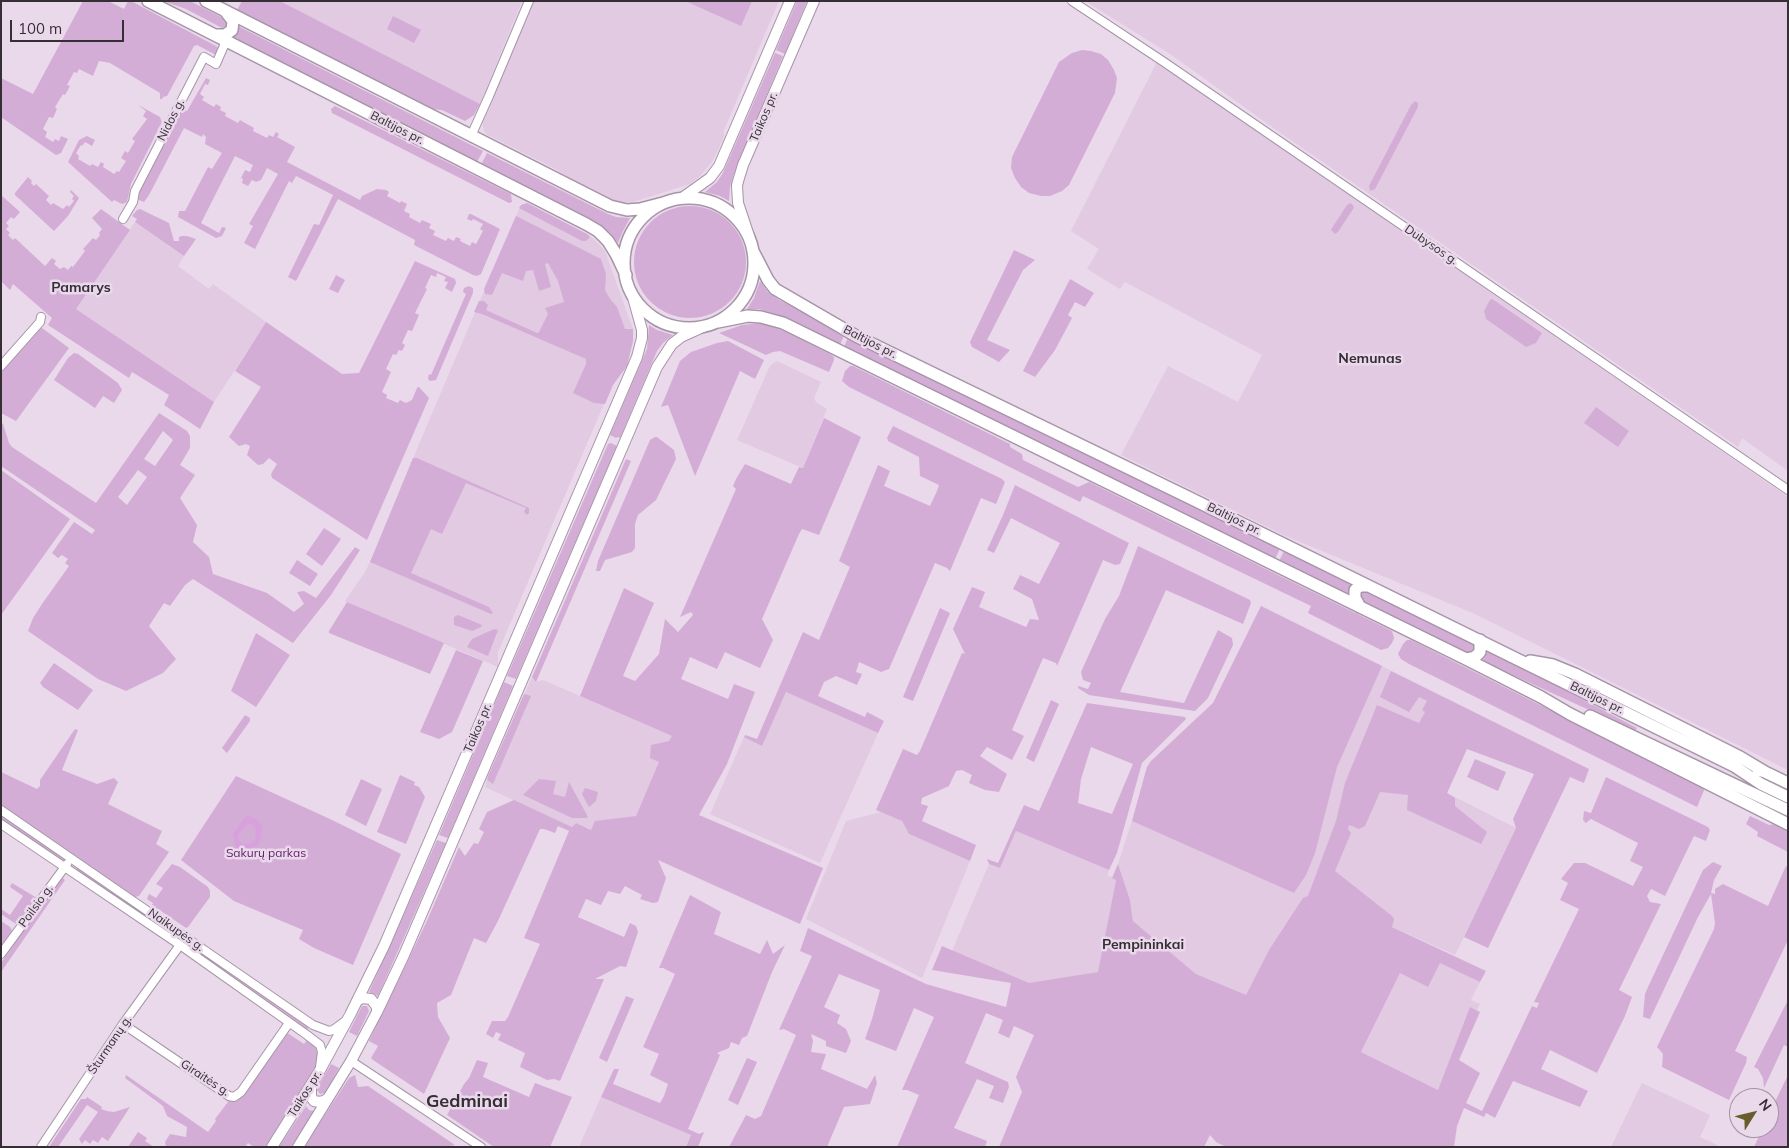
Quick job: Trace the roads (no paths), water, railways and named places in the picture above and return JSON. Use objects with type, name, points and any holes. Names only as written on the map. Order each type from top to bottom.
[{"type":"highway","name":"Baltijos pr.","points":[[148,1],[586,224],[598,231],[608,241],[626,276]]},
{"type":"highway","points":[[206,1],[610,206],[627,210],[640,209],[682,198],[698,198],[714,203],[728,211],[740,222],[749,236],[754,251],[754,268],[745,296],[730,314],[718,322],[703,327],[685,328],[667,324],[658,320],[644,309],[632,294],[626,276],[626,250],[632,233],[643,218],[664,203]]},
{"type":"highway","points":[[213,34],[225,35],[232,30],[233,21],[225,11]]},
{"type":"highway","name":"Baltijos pr.","points":[[754,251],[768,280],[776,289],[856,336],[1734,766]]},
{"type":"highway","name":"Baltijos pr.","points":[[718,322],[748,316],[761,317],[782,323],[1541,697]]},
{"type":"highway","points":[[1360,607],[1355,598],[1355,590],[1360,586],[1368,586]]},
{"type":"highway","points":[[1466,659],[1476,657],[1480,652],[1480,640]]},
{"type":"highway","points":[[1517,659],[1554,665],[1576,674],[1788,783]]},
{"type":"highway","points":[[1541,697],[1609,725],[1788,810]]},
{"type":"highway","points":[[1541,697],[1570,714],[1788,824]]},
{"type":"highway","points":[[1734,766],[1765,772]]},
{"type":"highway","points":[[1734,766],[1761,784],[1788,797]]},
{"type":"main road","name":"Taikos pr.","points":[[682,198],[710,178],[719,166],[790,1]]},
{"type":"main road","name":"Taikos pr.","points":[[749,236],[738,203],[737,185],[743,165],[814,1]]},
{"type":"main road","name":"Taikos pr.","points":[[272,1147],[311,1087],[357,1001],[410,886],[637,357],[642,330],[632,294]]},
{"type":"main road","name":"Taikos pr.","points":[[298,1147],[351,1061],[377,1012],[452,844],[657,366],[672,344],[681,337],[703,327]]},
{"type":"main road","points":[[357,1001],[362,998],[371,999],[377,1007],[377,1012]]},
{"type":"main road","points":[[311,1087],[311,1097],[314,1101],[324,1101],[328,1098]]},
{"type":"street","points":[[471,136],[529,1]]},
{"type":"street","name":"Dubysos g.","points":[[1072,1],[1788,490]]},
{"type":"street","name":"Nidos g.","points":[[124,218],[204,57],[216,64],[226,41]]},
{"type":"street","points":[[1,366],[40,322],[41,317]]},
{"type":"street","name":"Naikupės g.","points":[[1,810],[313,1025],[323,1030],[333,1030],[350,1015]]},
{"type":"street","name":"Naikupės g.","points":[[1,824],[180,945],[320,1045],[322,1052],[319,1072]]},
{"type":"street","name":"Poilsio g.","points":[[1,954],[71,858]]},
{"type":"street","name":"Šturmanų g.","points":[[42,1147],[124,1024],[180,945]]},
{"type":"street","name":"Giraitės g.","points":[[124,1024],[229,1096],[234,1097],[241,1092],[289,1023]]},
{"type":"street","points":[[351,1061],[481,1147]]},
{"type":"district","name":"Pamarys","points":[[81,288]]},
{"type":"district","name":"Nemunas","points":[[1370,359]]},
{"type":"district","name":"Pempininkai","points":[[1143,945]]},
{"type":"district","name":"Gedminai","points":[[467,1102]]},
{"type":"park label","name":"Sakurų parkas","points":[[266,853]]}]
